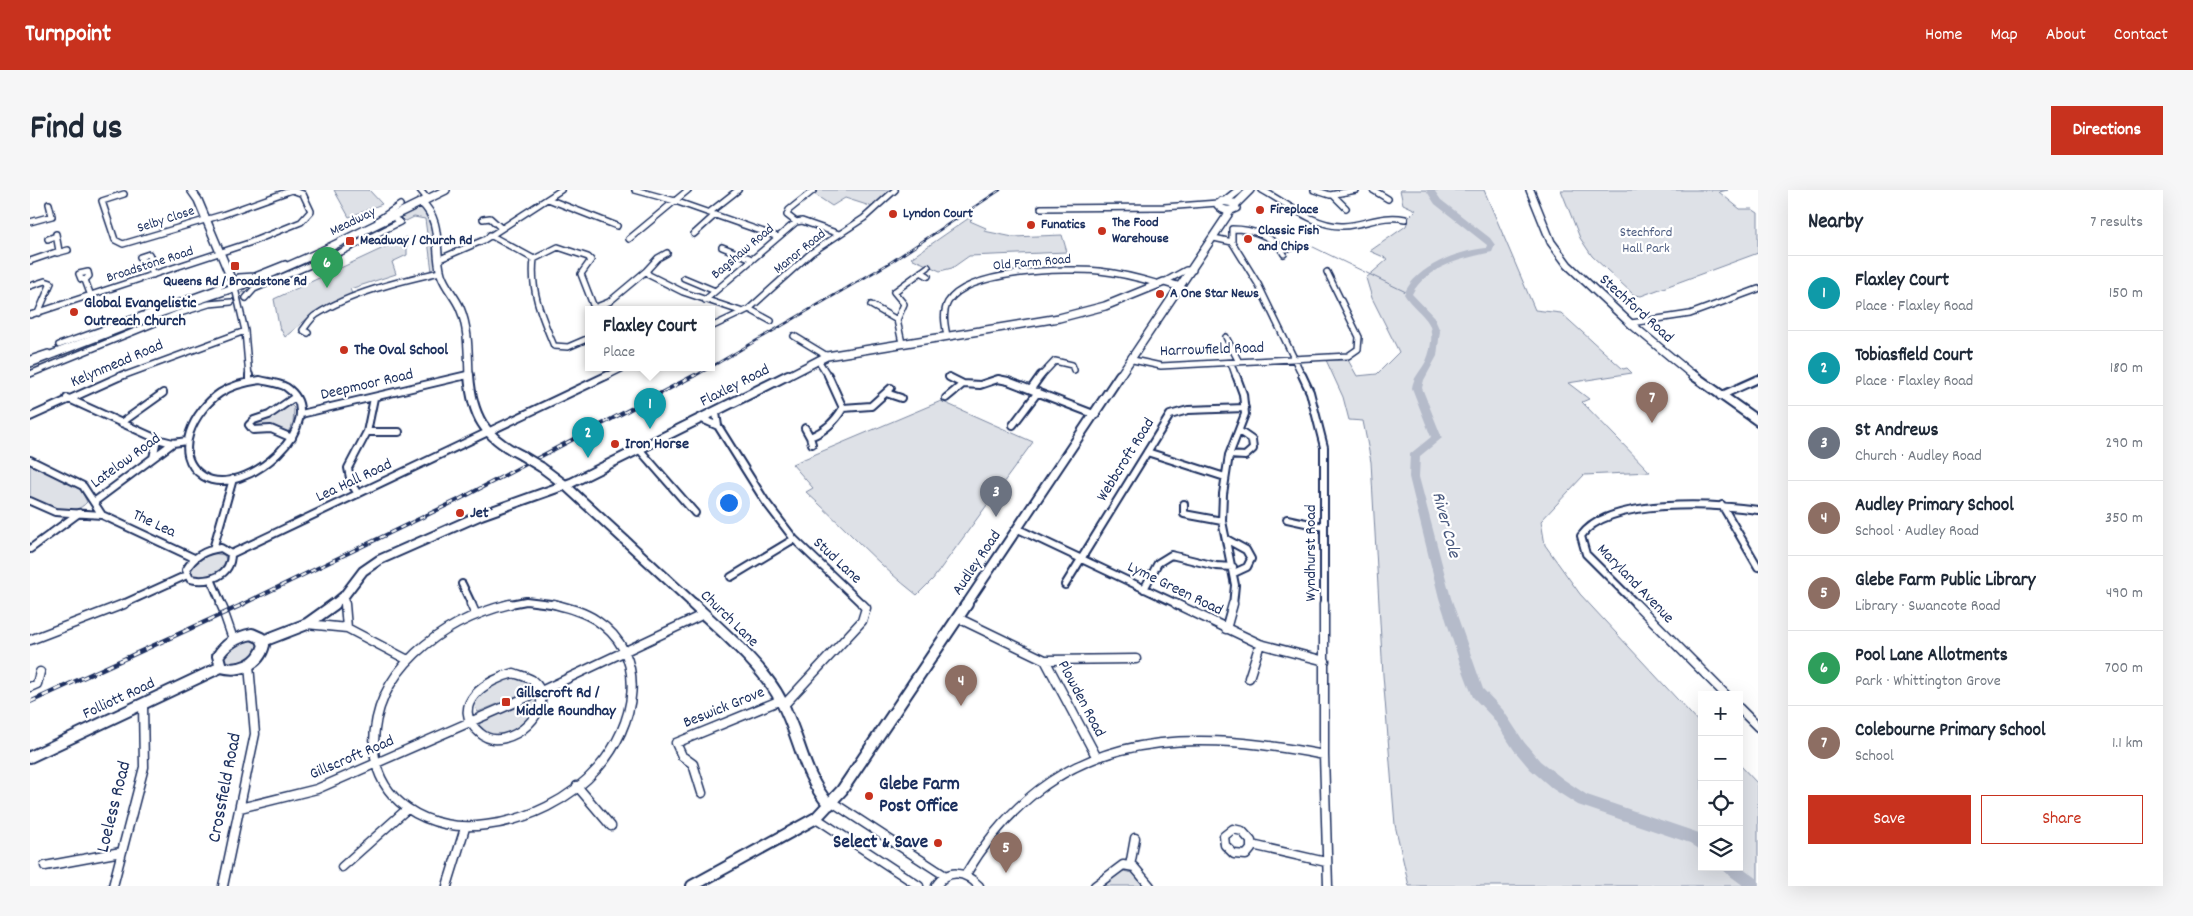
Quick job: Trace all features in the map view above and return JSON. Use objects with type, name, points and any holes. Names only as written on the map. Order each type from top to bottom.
[{"type":"street","points":[[191,190],[198,200],[235,288],[245,331],[249,381]]},
{"type":"street","name":"Broadstone Road","points":[[30,315],[220,253],[301,222],[311,211],[303,194],[292,190],[272,194],[222,215],[206,219]]},
{"type":"street","points":[[420,190],[425,196],[431,198],[446,190]]},
{"type":"street","points":[[440,259],[452,255],[490,235],[561,190]]},
{"type":"street","points":[[635,190],[675,201],[778,237]]},
{"type":"street","points":[[629,239],[688,190]]},
{"type":"street","points":[[694,234],[738,190]]},
{"type":"street","points":[[814,190],[787,213],[788,217],[796,222],[802,221],[839,234]]},
{"type":"street","name":"Manor Road","points":[[715,325],[749,309],[811,253],[864,218],[895,190]]},
{"type":"street","points":[[1221,205],[1240,190]]},
{"type":"street","points":[[1162,283],[1181,287],[1231,210],[1236,208],[1236,204],[1250,190]]},
{"type":"street","points":[[1262,190],[1324,224],[1335,226],[1354,225],[1391,215],[1405,219]]},
{"type":"street","points":[[1314,190],[1323,195],[1334,196],[1356,190]]},
{"type":"street","points":[[1373,190],[1388,199]]},
{"type":"street","name":"Stechford Road","points":[[1530,190],[1536,202],[1546,235],[1559,255],[1582,279],[1678,364],[1720,396],[1758,421]]},
{"type":"street","name":"Selby Close","points":[[124,194],[101,200],[115,240],[120,243],[132,243],[206,219]]},
{"type":"street","points":[[1334,196],[1346,208]]},
{"type":"street","name":"Meadway","points":[[180,305],[193,305],[222,295],[431,198]]},
{"type":"street","points":[[548,199],[617,226]]},
{"type":"street","points":[[422,202],[426,205],[436,230],[440,272],[463,315],[468,344],[468,375],[475,409],[487,433]]},
{"type":"street","points":[[30,222],[52,216],[49,204]]},
{"type":"street","points":[[1041,208],[1236,204]]},
{"type":"street","points":[[1221,205],[1231,210]]},
{"type":"street","points":[[1221,205],[1226,218]]},
{"type":"street","name":"Meadway","points":[[368,227],[400,206]]},
{"type":"street","points":[[483,219],[490,218],[501,228]]},
{"type":"street","name":"Meadway","points":[[246,298],[254,289],[341,252],[400,222],[396,220]]},
{"type":"street","name":"Bagshaw Road","points":[[705,300],[796,222]]},
{"type":"street","points":[[1354,225],[1361,231]]},
{"type":"street","points":[[368,227],[377,234]]},
{"type":"street","points":[[1214,238],[1232,242],[1232,229],[1253,233],[1275,242],[1283,251],[1291,248]]},
{"type":"street","points":[[48,239],[56,235],[60,250],[57,253]]},
{"type":"street","points":[[490,235],[534,259]]},
{"type":"street","name":"Wyndhurst Road","points":[[1232,242],[1258,284],[1310,392],[1324,447],[1324,755],[1328,886]]},
{"type":"street","points":[[534,259],[558,247],[588,256],[591,260],[590,263],[581,274],[594,306]]},
{"type":"street","points":[[722,248],[752,258]]},
{"type":"street","points":[[30,261],[68,250]]},
{"type":"street","points":[[601,306],[609,302],[646,271],[658,258],[667,253]]},
{"type":"street","points":[[534,259],[532,275],[536,301],[554,346],[568,347],[585,340]]},
{"type":"street","points":[[148,261],[153,275]]},
{"type":"street","name":"Meadway","points":[[239,277],[255,276],[284,266]]},
{"type":"street","points":[[887,292],[894,292],[928,267]]},
{"type":"street","name":"Old Farm Road","points":[[947,336],[942,323],[947,305],[957,293],[968,286],[994,276],[1098,270],[1162,283]]},
{"type":"street","points":[[1162,283],[1186,270],[1193,270]]},
{"type":"street","points":[[646,271],[663,283],[705,300],[743,312]]},
{"type":"street","points":[[308,333],[303,330],[314,316],[398,281],[440,272]]},
{"type":"street","points":[[921,272],[928,276]]},
{"type":"street","points":[[1293,359],[1348,356],[1360,345],[1358,333],[1330,272],[1320,272]]},
{"type":"street","points":[[684,278],[715,291]]},
{"type":"street","points":[[85,280],[91,296]]},
{"type":"street","points":[[30,286],[45,282],[51,283],[38,313]]},
{"type":"street","name":"Meadway","points":[[30,361],[63,346],[180,305],[216,290],[226,282]]},
{"type":"street","name":"Flaxley Road","points":[[263,641],[308,624],[344,596],[363,572],[379,560],[481,515],[565,485],[716,413],[827,356],[1059,318],[1105,306],[1162,283]]},
{"type":"street","name":"Audley Road","points":[[692,886],[816,818],[830,804],[1096,415],[1181,287]]},
{"type":"street","points":[[1631,323],[1690,314],[1758,289]]},
{"type":"street","points":[[894,292],[904,304],[897,320],[902,343]]},
{"type":"street","points":[[30,374],[85,350],[167,319],[209,304],[231,302]]},
{"type":"street","points":[[871,305],[897,320]]},
{"type":"street","points":[[749,309],[772,321]]},
{"type":"street","name":"Kelynmead Road","points":[[30,417],[67,398],[184,350],[245,331]]},
{"type":"street","points":[[794,336],[827,356]]},
{"type":"street","points":[[1226,337],[1239,362]]},
{"type":"street","name":"Harrowfield Road","points":[[1133,360],[1161,366],[1293,359]]},
{"type":"street","points":[[818,360],[834,385],[843,408]]},
{"type":"street","points":[[1031,389],[1050,364],[1055,361],[1072,365],[1074,370]]},
{"type":"street","points":[[1226,629],[1233,606],[1233,570],[1222,521],[1224,477],[1229,455],[1239,431],[1245,408],[1238,378],[1231,363]]},
{"type":"street","name":"Lea Hall Road","points":[[232,554],[617,371]]},
{"type":"street","name":"Deepmoor Road","points":[[300,414],[468,375]]},
{"type":"street","points":[[949,377],[963,384],[980,385],[998,379],[1031,389],[1096,415]]},
{"type":"street","points":[[1720,396],[1758,379]]},
{"type":"street","points":[[249,381],[278,382],[300,402],[300,414],[292,438],[271,462],[258,470],[233,479],[210,479],[197,471],[188,460],[187,441],[194,421],[210,402],[229,389],[249,381]]},
{"type":"street","points":[[946,398],[963,384]]},
{"type":"street","points":[[843,408],[870,408],[879,403],[891,388]]},
{"type":"street","points":[[1013,425],[1038,392]]},
{"type":"street","points":[[121,423],[163,393]]},
{"type":"street","points":[[886,393],[901,398]]},
{"type":"street","points":[[292,438],[271,429],[253,430],[249,425],[254,420],[269,415],[295,396]]},
{"type":"street","points":[[67,398],[157,439],[173,444],[187,441]]},
{"type":"street","points":[[358,494],[348,480],[347,467],[367,432],[374,398]]},
{"type":"street","points":[[810,436],[825,431],[843,408]]},
{"type":"street","name":"Webbcroft Road","points":[[1065,585],[1170,415],[1188,410],[1245,408]]},
{"type":"street","name":"Stud Lane","points":[[716,413],[718,426],[765,501],[794,539],[866,608],[866,614],[782,703]]},
{"type":"street","points":[[702,419],[718,426]]},
{"type":"street","points":[[805,428],[812,444]]},
{"type":"street","points":[[1229,455],[1244,456],[1253,449],[1252,440],[1239,431]]},
{"type":"street","points":[[367,432],[398,432]]},
{"type":"street","name":"Church Lane","points":[[487,433],[497,442],[541,467],[565,485],[704,614],[759,670],[782,703],[815,788],[830,804]]},
{"type":"street","points":[[153,458],[157,439]]},
{"type":"street","name":"Latelow Road","points":[[94,502],[173,444]]},
{"type":"street","points":[[640,449],[695,514]]},
{"type":"street","points":[[1147,452],[1224,477]]},
{"type":"street","points":[[30,460],[83,486],[102,515]]},
{"type":"street","points":[[213,549],[233,479]]},
{"type":"street","name":"The Lea","points":[[30,501],[56,512],[102,515],[194,558]]},
{"type":"street","points":[[1184,504],[1184,514],[1222,521]]},
{"type":"street","points":[[1722,505],[1758,567]]},
{"type":"street","name":"Maryland Avenue","points":[[1722,691],[1586,554],[1580,536],[1584,527],[1592,523],[1615,515],[1662,507],[1722,505],[1758,510]]},
{"type":"street","points":[[30,549],[79,513]]},
{"type":"street","points":[[1286,519],[1324,527]]},
{"type":"street","name":"Lyme Green Road","points":[[1018,529],[1260,644],[1325,661]]},
{"type":"street","points":[[731,577],[794,539]]},
{"type":"street","points":[[1144,589],[1158,563],[1171,555],[1233,570],[1247,568],[1251,559],[1246,550],[1226,539]]},
{"type":"street","points":[[221,548],[232,554],[230,565],[211,580],[195,581],[187,575],[186,570],[194,558],[213,549],[221,548]]},
{"type":"street","points":[[30,640],[100,614],[187,575]]},
{"type":"street","points":[[211,580],[225,613],[233,639]]},
{"type":"street","points":[[462,584],[475,613]]},
{"type":"street","points":[[344,596],[346,628]]},
{"type":"street","points":[[526,602],[568,606],[583,612],[605,625],[615,634],[625,650],[634,685],[626,723],[610,754],[595,771],[554,803],[508,823],[465,828],[424,819],[392,797],[380,782],[375,764],[373,738],[378,710],[408,660],[451,625],[475,613],[526,602]]},
{"type":"street","name":"Gillscroft Road","points":[[240,808],[317,789],[541,691],[704,614]]},
{"type":"street","name":"Plowden Road","points":[[958,618],[1045,660],[1096,756]]},
{"type":"street","points":[[308,624],[346,628],[408,660]]},
{"type":"street","points":[[252,634],[259,636],[263,641],[262,653],[249,665],[232,670],[221,667],[218,656],[226,644],[233,639],[252,634]]},
{"type":"street","points":[[1249,678],[1260,644]]},
{"type":"street","points":[[1045,660],[1133,659]]},
{"type":"street","name":"Crossfield Road","points":[[223,886],[255,734],[249,665]]},
{"type":"street","name":"Folliott Road","points":[[30,757],[221,667]]},
{"type":"street","points":[[30,687],[37,684],[40,672]]},
{"type":"street","points":[[514,673],[526,676],[533,679],[541,691],[542,700],[534,720],[513,734],[503,738],[484,737],[476,731],[471,721],[470,700],[483,685],[494,678],[514,673]]},
{"type":"street","name":"Beswick Grove","points":[[702,793],[692,764],[682,756],[676,743],[782,703]]},
{"type":"street","name":"Loeless Road","points":[[113,886],[121,852],[132,819],[144,766],[143,704]]},
{"type":"street","points":[[1743,712],[1758,727]]},
{"type":"street","points":[[966,874],[990,837],[1028,798],[1056,777],[1096,756],[1144,744],[1203,739],[1257,742],[1324,755]]},
{"type":"street","points":[[577,786],[611,826]]},
{"type":"street","points":[[830,804],[944,875]]},
{"type":"street","points":[[342,867],[407,809]]},
{"type":"street","points":[[816,818],[919,886]]},
{"type":"street","points":[[447,886],[465,828]]},
{"type":"street","points":[[1130,866],[1135,838]]},
{"type":"street","points":[[1252,845],[1326,862]]},
{"type":"street","points":[[45,866],[121,852]]},
{"type":"street","points":[[1095,886],[1118,867],[1130,866],[1140,872],[1150,886]]},
{"type":"street","points":[[936,886],[944,875],[954,872],[966,874],[979,886]]},
{"type":"green space","points":[[334,190],[369,190],[382,204],[349,217]]},
{"type":"green space","points":[[818,190],[891,190],[873,207],[845,198],[832,206],[814,194]]},
{"type":"green space","points":[[1400,190],[1484,190],[1535,310],[1561,313],[1623,369],[1627,368],[1632,373],[1568,383],[1589,399],[1582,402],[1650,472],[1584,475],[1541,521],[1545,545],[1580,594],[1698,722],[1698,871],[1743,871],[1743,768],[1758,784],[1758,886],[1409,886],[1395,825],[1383,675],[1371,462],[1363,421],[1349,420],[1343,397],[1326,360],[1348,360],[1357,376],[1377,374],[1399,352],[1372,298],[1366,278],[1388,259],[1370,251],[1406,226],[1409,217],[1416,210],[1403,204]]},
{"type":"green space","name":"Stechford Hall Park","points":[[1561,190],[1728,190],[1719,192],[1740,209],[1752,209],[1758,213],[1758,253],[1641,296],[1634,295],[1592,256],[1580,238]]},
{"type":"green space","points":[[417,208],[423,208],[433,231],[436,248],[436,269],[432,271],[425,219],[414,217],[406,221],[398,218],[391,221],[394,223],[378,231],[374,229]]},
{"type":"green space","points":[[969,218],[972,219],[970,221],[986,228],[984,231],[1013,237],[1062,235],[1067,252],[969,256],[952,268],[940,271],[911,258]]},
{"type":"green space","points":[[366,233],[370,235],[341,251],[248,292],[241,293],[247,287]]},
{"type":"green space","points":[[407,237],[407,255],[392,262],[396,274],[350,289],[353,296],[314,313],[285,337],[279,326],[274,299]]},
{"type":"green space","points":[[151,320],[151,322],[30,373],[30,366],[92,340]]},
{"type":"green space","points":[[941,401],[1033,442],[933,579],[917,595],[888,571],[806,492],[813,488],[792,464]]},
{"type":"green space","points":[[290,404],[294,408],[293,423],[288,432],[252,427],[254,422]]},
{"type":"green space","points":[[30,464],[80,488],[87,502],[81,507],[67,510],[51,506],[30,497]]},
{"type":"green space","points":[[211,553],[224,555],[226,559],[221,569],[207,577],[202,578],[192,575],[193,564]]},
{"type":"green space","points":[[248,638],[258,643],[256,655],[234,667],[223,662],[226,650]]},
{"type":"green space","points":[[519,677],[530,681],[529,691],[478,712],[475,707],[476,702],[487,687],[503,678]]},
{"type":"green space","points":[[532,697],[537,698],[538,703],[535,713],[518,731],[507,735],[489,736],[480,730],[479,725],[482,720]]},
{"type":"green space","points":[[1123,871],[1133,873],[1144,886],[1101,886]]},
{"type":"waterway","name":"River Cole","points":[[1430,190],[1438,202],[1491,245],[1489,250],[1456,258],[1430,271],[1412,286],[1408,294],[1433,323],[1435,331],[1435,342],[1430,364],[1419,380],[1417,388],[1437,438],[1415,454],[1414,477],[1445,598],[1478,693],[1498,714],[1519,746],[1535,765],[1558,784],[1583,800],[1698,841]]},
{"type":"waterway","points":[[1309,245],[1408,293]]},
{"type":"waterway","name":"River Cole","points":[[1735,871],[1756,886]]},
{"type":"railway","points":[[715,365],[888,264],[1000,190]]},
{"type":"railway","points":[[693,377],[704,371]]},
{"type":"railway","points":[[241,605],[458,500],[695,375]]},
{"type":"railway","points":[[30,702],[244,604]]},
{"type":"place","name":"Fireplace","points":[[1260,210]]},
{"type":"place","name":"Lyndon Court","points":[[893,214]]},
{"type":"place","name":"Funatics","points":[[1031,225]]},
{"type":"place","name":"The Food Warehouse","points":[[1102,231]]},
{"type":"place","name":"Classic Fish and Chips","points":[[1248,239]]},
{"type":"place","name":"Meadway / Church Rd","points":[[350,241]]},
{"type":"place","name":"Queens Rd / Broadstone Rd","points":[[235,266]]},
{"type":"place","name":"Pool Lane Allotments","points":[[327,288]]},
{"type":"place","name":"A One Star News","points":[[1160,294]]},
{"type":"place","name":"Global Evangelistic Outreach Church","points":[[74,312]]},
{"type":"place","name":"The Oval School","points":[[344,350]]},
{"type":"place","name":"Colebourne Primary School","points":[[1652,423]]},
{"type":"place","name":"Flaxley Court","points":[[650,429]]},
{"type":"place","name":"Iron Horse","points":[[615,444]]},
{"type":"place","name":"Tobiasfield Court","points":[[588,458]]},
{"type":"place","name":"Jet","points":[[460,513]]},
{"type":"place","name":"St Andrews","points":[[996,517]]},
{"type":"place","name":"Gillscroft Rd / Middle Roundhay","points":[[506,702]]},
{"type":"place","name":"Audley Primary School","points":[[961,706]]},
{"type":"place","name":"Glebe Farm Post Office","points":[[869,796]]},
{"type":"place","name":"Select & Save","points":[[938,843]]},
{"type":"place","name":"Glebe Farm Public Library","points":[[1006,873]]}]
